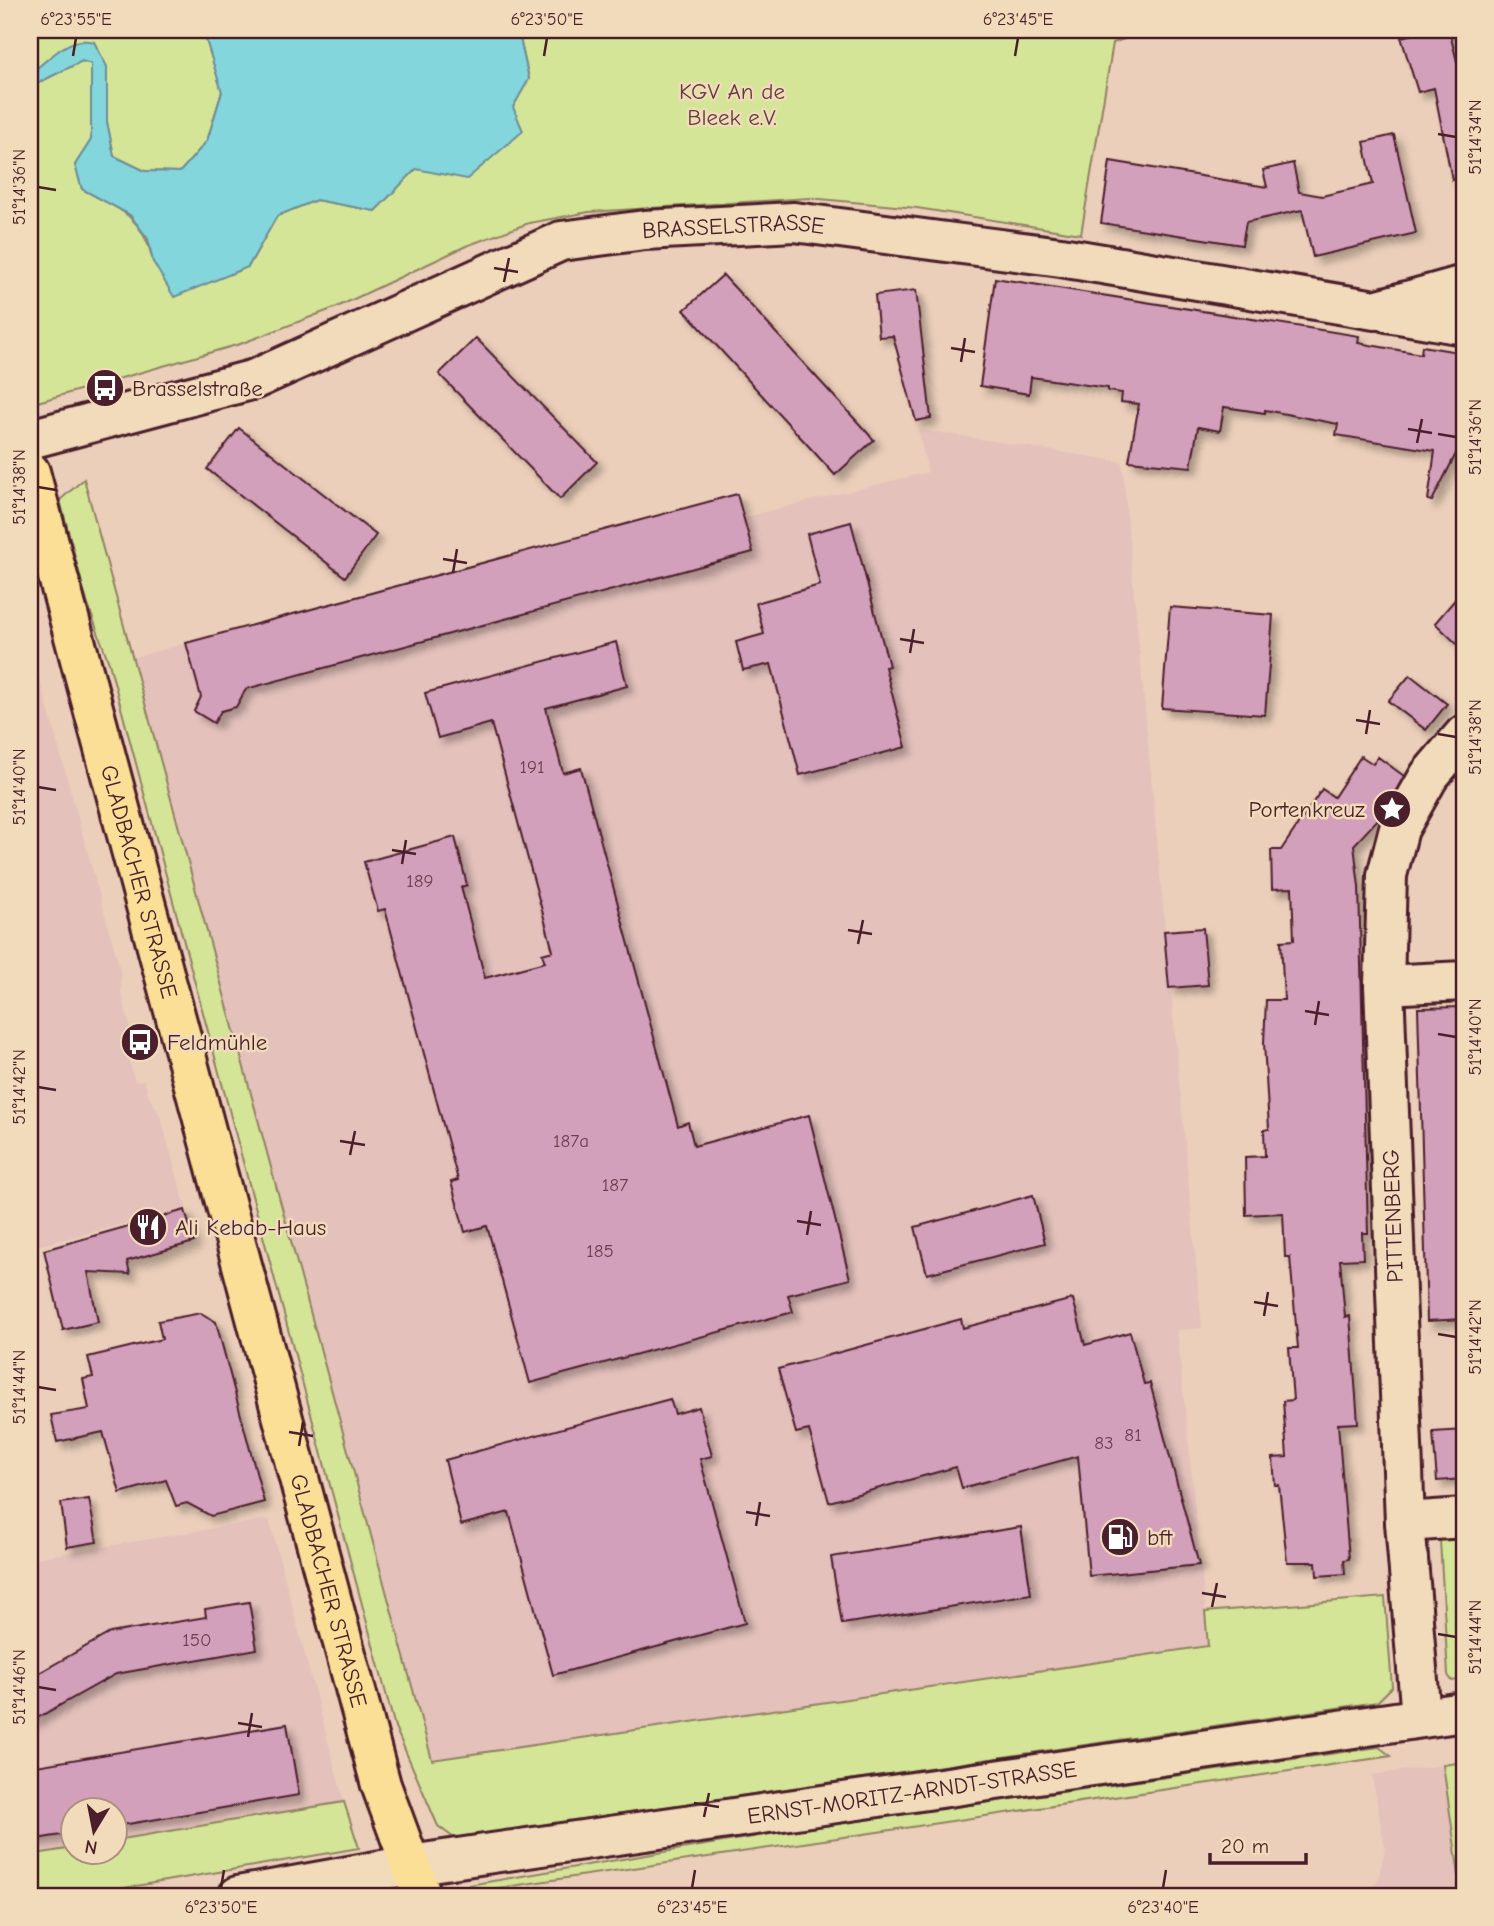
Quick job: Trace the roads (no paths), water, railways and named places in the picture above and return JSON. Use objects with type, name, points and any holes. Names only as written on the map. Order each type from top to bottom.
[{"type":"main road","name":"GLADBACHER STRASSE","points":[[30,472],[341,1642],[381,1786],[416,1880]]},
{"type":"street","name":"BRASSELSTRASSE","points":[[30,439],[255,379],[561,242],[645,230],[794,222],[1060,257],[1375,310],[1464,285]]},
{"type":"street","points":[[1375,310],[1464,325]]},
{"type":"street","name":"PITTENBERG","points":[[1420,1718],[1405,1522],[1384,985],[1387,875],[1399,829],[1429,776],[1464,734]]},
{"type":"street","points":[[1384,985],[1464,981]]},
{"type":"street","points":[[1405,1522],[1464,1518]]},
{"type":"street","name":"ERNST-MORITZ-ARNDT-STRASSE","points":[[238,1896],[416,1880],[1464,1712]]},
{"type":"water","points":[[203,30],[518,30],[529,79],[513,107],[523,131],[467,179],[416,169],[375,211],[316,200],[277,216],[248,267],[174,297],[153,262],[148,239],[130,215],[82,189],[75,165],[91,140],[91,64],[82,61],[30,87],[30,73],[67,45],[94,42],[107,67],[107,122],[114,156],[145,171],[180,172],[207,141],[222,92]]},
{"type":"place","name":"Brasselstraße","points":[[105,388]]},
{"type":"place","name":"Portenkreuz","points":[[1392,809]]},
{"type":"place","name":"Feldmühle","points":[[140,1042]]},
{"type":"place","name":"Ali Kebab-Haus","points":[[148,1227]]},
{"type":"place","name":"bft","points":[[1120,1537]]},
{"type":"park label","name":"KGV An de Bleek e.V.","points":[[732,104]]}]
